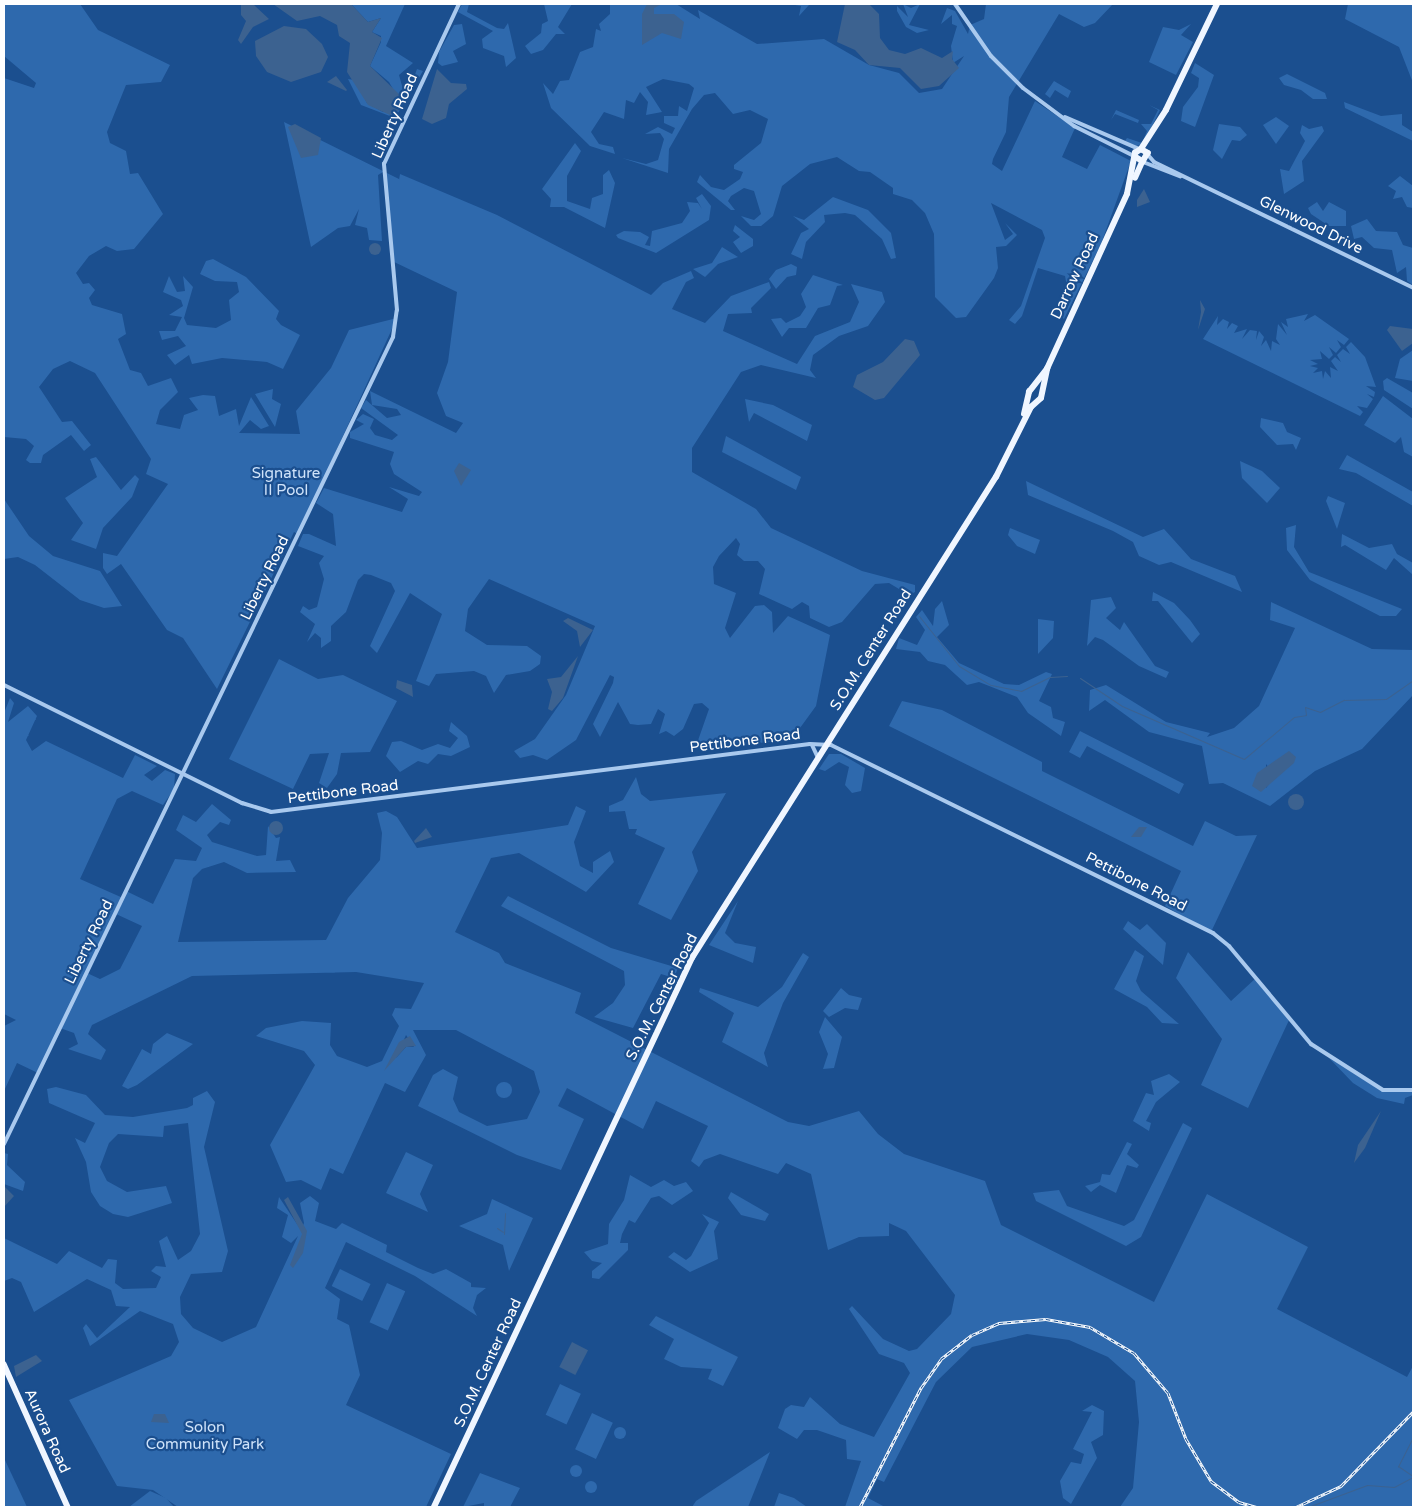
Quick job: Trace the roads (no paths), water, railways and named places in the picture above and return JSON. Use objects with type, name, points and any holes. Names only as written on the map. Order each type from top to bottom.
[{"type":"main road","points":[[1142,162],[1134,157],[1157,124],[1217,4]]},
{"type":"main road","points":[[1140,149],[1148,154],[1157,124]]},
{"type":"main road","name":"Darrow Road","points":[[1023,421],[1029,397],[1047,369],[1142,162],[1148,154]]},
{"type":"main road","name":"Darrow Road","points":[[1127,194],[1134,157]]},
{"type":"main road","name":"Darrow Road","points":[[996,477],[1023,421],[1041,393],[1047,369]]},
{"type":"main road","points":[[1035,389],[1041,393]]},
{"type":"main road","points":[[1029,397],[1035,402]]},
{"type":"main road","name":"S.O.M. Center Road","points":[[434,1507],[692,958],[996,477]]},
{"type":"main road","name":"Aurora Road","points":[[4,1364],[68,1507]]},
{"type":"street","name":"Liberty Road","points":[[4,1144],[184,774],[394,333],[397,310],[383,171],[459,4]]},
{"type":"street","points":[[955,4],[1003,70],[1047,108],[1134,157]]},
{"type":"street","points":[[1047,108],[1140,149]]},
{"type":"street","name":"Glenwood Drive","points":[[1148,154],[1198,183],[1413,288]]},
{"type":"street","name":"Glenwood Drive","points":[[1142,162],[1198,183]]},
{"type":"street","name":"Pettibone Road","points":[[4,685],[251,807],[275,812],[810,744],[827,744],[1213,934],[1229,946],[1311,1044],[1383,1090],[1413,1090]]},
{"type":"street","points":[[810,744],[817,748],[818,758]]},
{"type":"waterway","points":[[919,616],[959,666],[991,685],[1021,691],[1050,677],[1067,676]]},
{"type":"waterway","points":[[1080,678],[1122,706],[1244,759],[1294,717],[1306,715],[1305,707],[1320,712],[1344,700],[1386,699],[1413,680]]},
{"type":"waterway","points":[[504,1234],[505,1213]]},
{"type":"waterway","points":[[497,1228],[503,1232]]},
{"type":"waterway","points":[[1413,1437],[1398,1466],[1413,1476]]},
{"type":"waterway","points":[[1308,1507],[1367,1485],[1394,1487],[1413,1477]]},
{"type":"railway","points":[[860,1507],[921,1388],[941,1359],[972,1335],[999,1323],[1046,1319],[1090,1327],[1134,1353],[1168,1393],[1186,1439],[1211,1481],[1239,1502],[1257,1507]]},
{"type":"railway","points":[[1296,1507],[1341,1486],[1413,1412]]},
{"type":"park label","name":"Signature II Pool","points":[[286,482]]},
{"type":"park label","name":"Solon Community Park","points":[[205,1436]]}]
